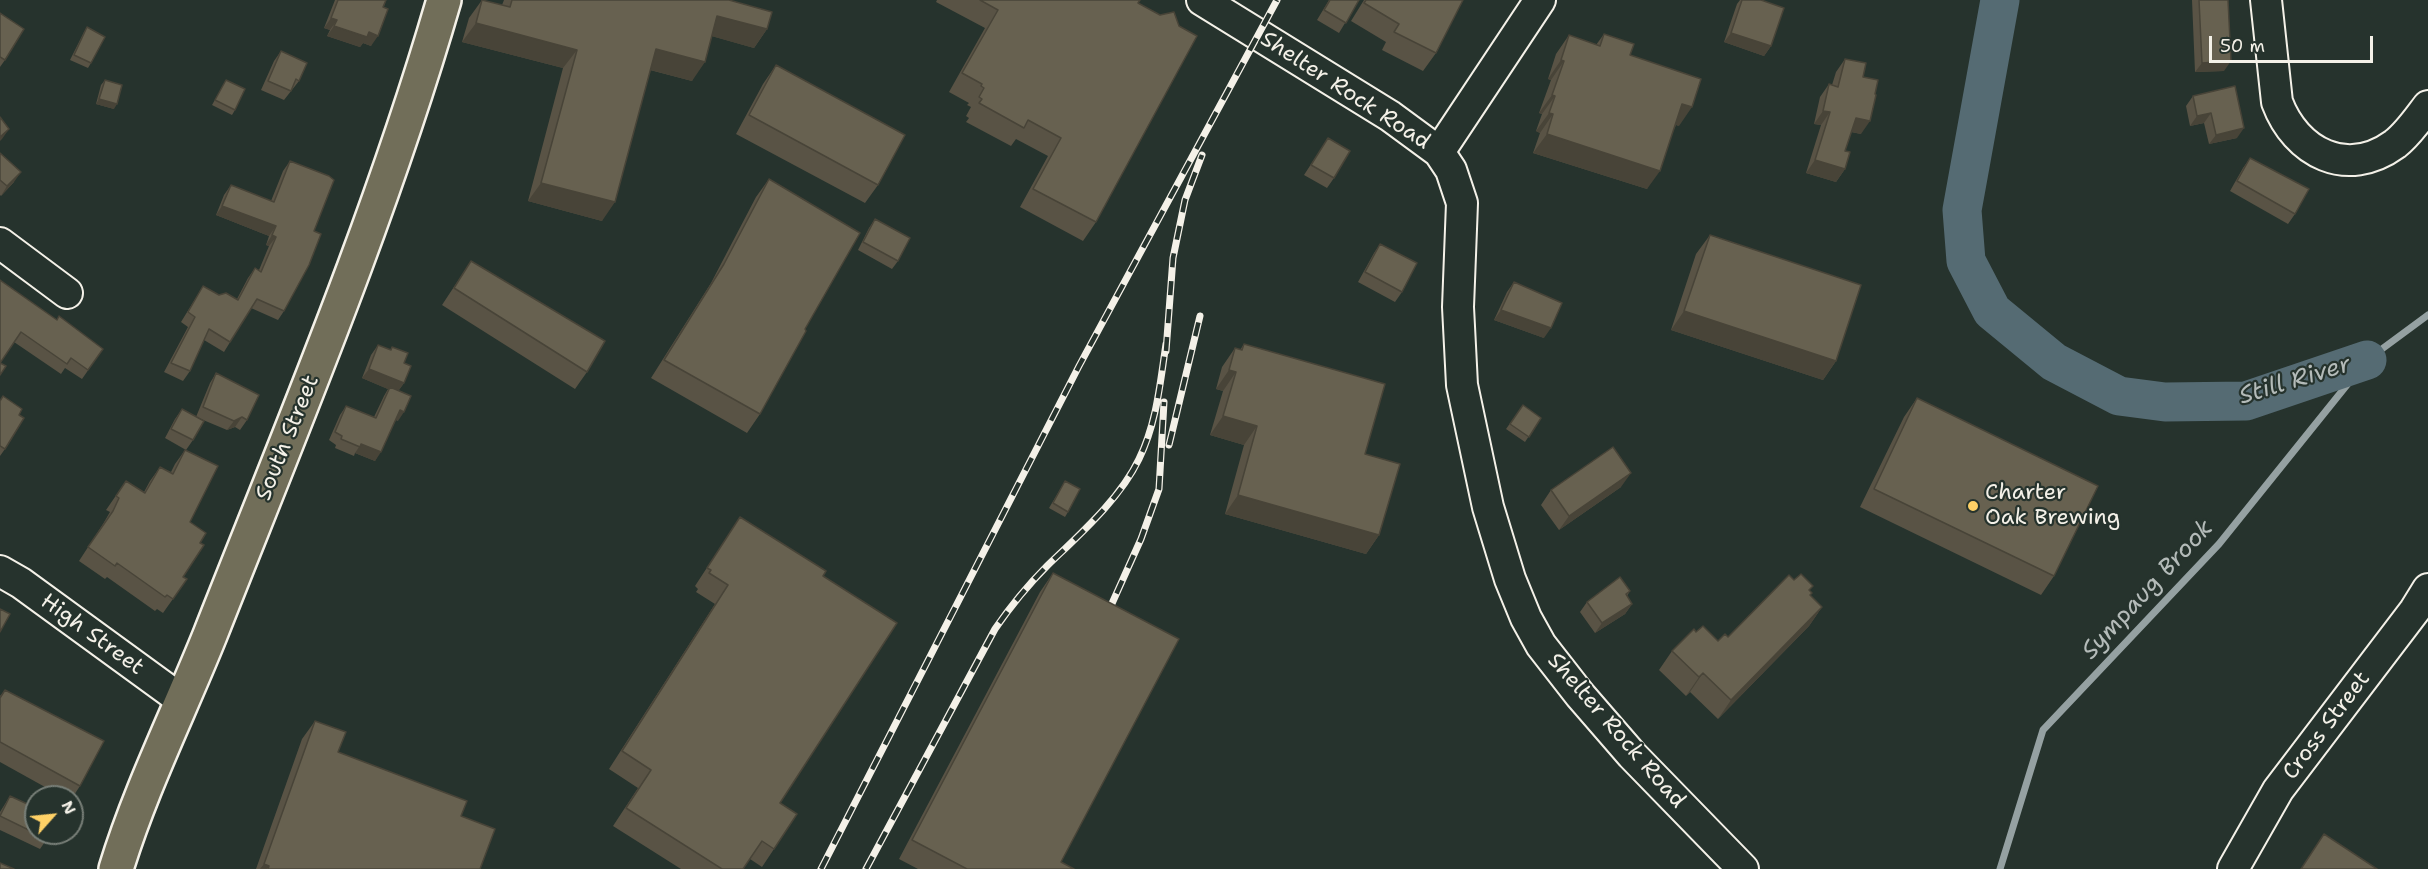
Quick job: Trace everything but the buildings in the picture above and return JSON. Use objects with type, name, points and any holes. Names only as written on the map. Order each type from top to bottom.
[{"type":"main road","name":"South Street","points":[[116,869],[126,836],[183,701],[348,288],[419,85],[444,0]]},
{"type":"street","name":"Shelter Rock Road","points":[[1202,0],[1390,116],[1439,152],[1451,170],[1462,202],[1458,307],[1462,385],[1488,507],[1510,579],[1526,618],[1541,645],[1580,695],[1632,755],[1743,869]]},
{"type":"street","points":[[1439,152],[1540,0]]},
{"type":"street","points":[[2266,0],[2277,102],[2292,132],[2309,147],[2326,157],[2344,160],[2366,159],[2396,143],[2428,106]]},
{"type":"street","points":[[0,243],[68,293]]},
{"type":"street","name":"High Street","points":[[0,571],[21,583],[183,701]]},
{"type":"street","name":"Cross Street","points":[[2233,869],[2278,790],[2428,589]]},
{"type":"waterway","name":"Still River","points":[[2000,0],[1962,210],[1966,261],[1992,311],[2054,362],[2119,396],[2165,402],[2246,401],[2367,360]]},
{"type":"waterway","name":"Sympaug Brook","points":[[2000,869],[2043,730],[2219,544],[2367,360],[2428,315]]},
{"type":"railway","points":[[821,869],[1079,366],[1277,0]]},
{"type":"railway","points":[[1166,351],[1173,258],[1185,200],[1202,155]]},
{"type":"railway","points":[[1169,445],[1200,316]]},
{"type":"railway","points":[[866,869],[995,629],[1026,588],[1098,516],[1131,474],[1145,445],[1154,417],[1166,344]]},
{"type":"railway","points":[[1105,619],[1141,539],[1159,489],[1164,402]]},
{"type":"place","name":"Charter Oak Brewing","points":[[1973,506]]}]
